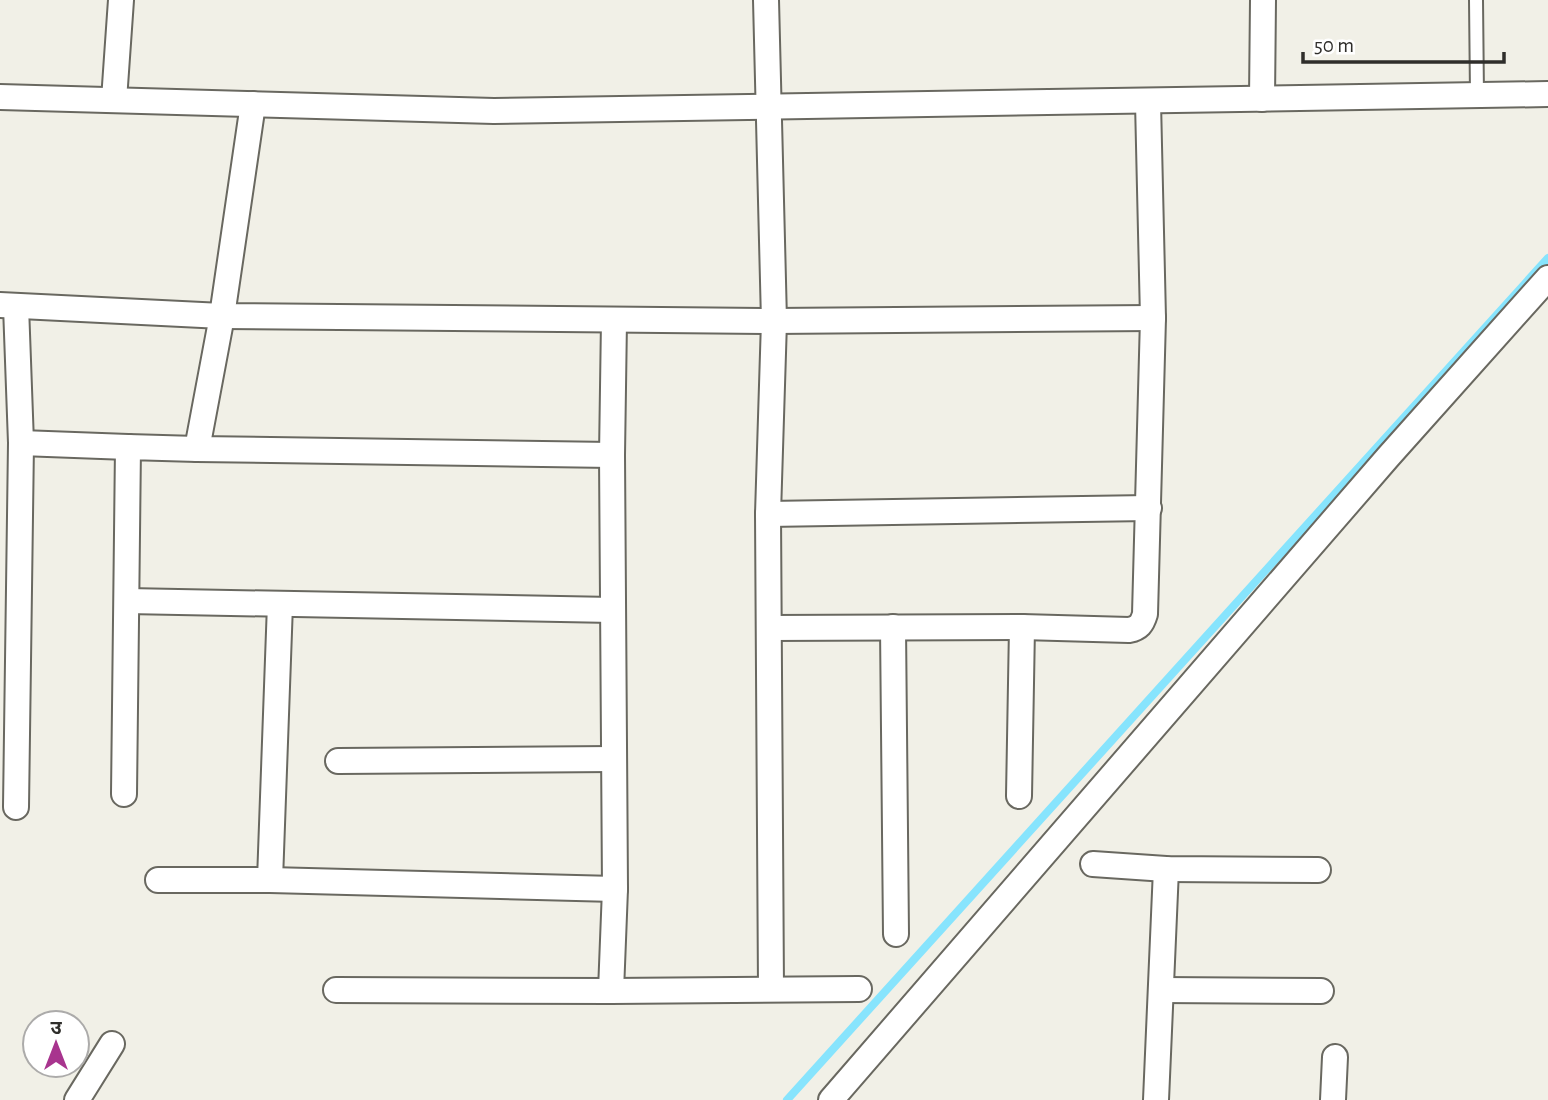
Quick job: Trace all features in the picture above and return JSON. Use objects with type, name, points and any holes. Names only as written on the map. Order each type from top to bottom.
[{"type":"street","points":[[114,100],[121,0]]},
{"type":"street","points":[[766,0],[774,321],[768,514],[771,989]]},
{"type":"street","points":[[1262,99],[1263,0]]},
{"type":"street","points":[[0,97],[494,111],[1548,94]]},
{"type":"street","points":[[769,628],[1137,629],[1143,623],[1149,508],[1153,318],[1148,102]]},
{"type":"street","points":[[197,449],[222,316],[253,104]]},
{"type":"street","points":[[831,1100],[1370,478],[1548,278]]},
{"type":"street","points":[[16,807],[21,443],[8,305],[222,316],[774,321],[1153,318]]},
{"type":"street","points":[[611,991],[615,889],[612,455],[614,320]]},
{"type":"street","points":[[21,443],[197,449],[612,455]]},
{"type":"street","points":[[124,794],[128,447]]},
{"type":"street","points":[[768,514],[1149,508]]},
{"type":"street","points":[[127,601],[613,610]]},
{"type":"street","points":[[270,880],[279,604]]},
{"type":"street","points":[[893,627],[896,933]]},
{"type":"street","points":[[1019,796],[1022,627]]},
{"type":"street","points":[[338,761],[614,759]]},
{"type":"street","points":[[1093,864],[1166,869],[1318,870]]},
{"type":"street","points":[[1156,1100],[1166,869]]},
{"type":"street","points":[[158,880],[270,880],[615,889]]},
{"type":"street","points":[[337,990],[859,989]]},
{"type":"street","points":[[1161,990],[1321,990]]},
{"type":"street","points":[[77,1100],[112,1044]]},
{"type":"street","points":[[1333,1100],[1335,1057]]},
{"type":"lane","points":[[1476,0],[1477,95]]},
{"type":"waterway","points":[[787,1100],[1548,258]]}]
